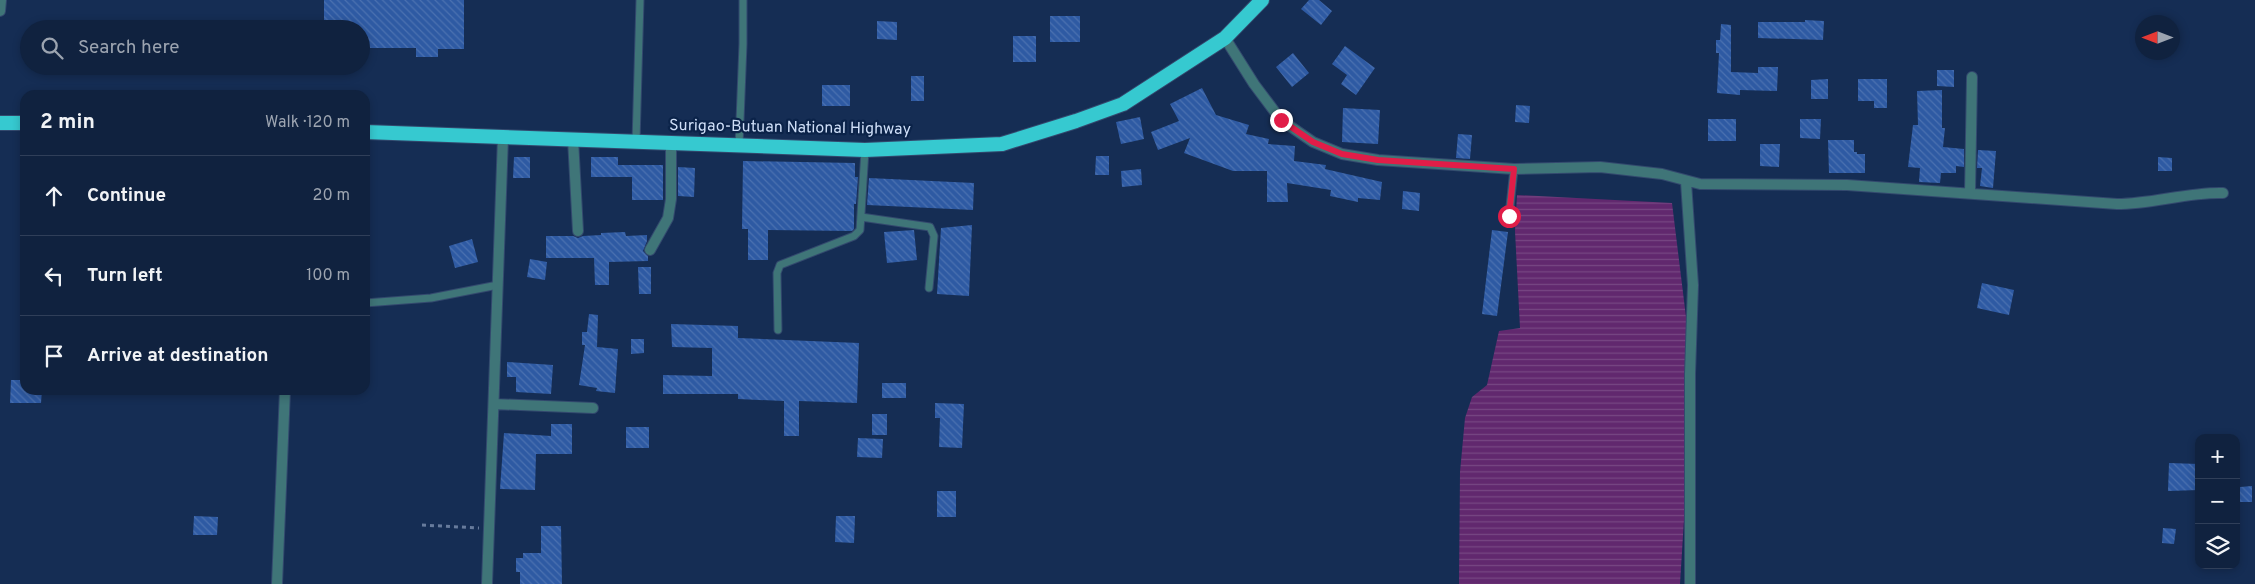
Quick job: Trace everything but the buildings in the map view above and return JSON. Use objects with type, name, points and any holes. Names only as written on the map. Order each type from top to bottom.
[{"type":"highway","name":"Surigao-Butuan National Highway","points":[[370,132],[865,150],[1002,144],[1068,124],[1123,104],[1225,38],[1262,0]]},
{"type":"highway","points":[[0,123],[20,123]]},
{"type":"street","points":[[0,11],[1,0]]},
{"type":"street","points":[[1225,38],[1254,84],[1281,120],[1313,142],[1342,154],[1378,160],[1514,169],[1600,167],[1662,174],[1686,182],[1700,184],[1847,185],[2117,204],[2138,204],[2202,193],[2223,193]]},
{"type":"street","points":[[1970,193],[1972,77]]},
{"type":"street","points":[[487,584],[503,137]]},
{"type":"street","points":[[573,139],[578,231]]},
{"type":"street","points":[[650,250],[668,218],[671,198],[671,144]]},
{"type":"street","points":[[1686,182],[1693,285],[1690,374],[1690,584]]},
{"type":"street","points":[[278,584],[285,395]]},
{"type":"street","points":[[494,404],[593,408]]},
{"type":"lane","points":[[636,142],[640,0]]},
{"type":"lane","points":[[739,146],[743,0]]},
{"type":"lane","points":[[778,330],[777,273],[780,265],[854,236],[860,230],[865,150]]},
{"type":"lane","points":[[1509,216],[1514,169]]},
{"type":"lane","points":[[861,216],[930,227],[934,236],[929,288]]},
{"type":"lane","points":[[370,303],[431,298],[498,285]]},
{"type":"path","points":[[422,525],[489,528]]},
{"type":"shaded area","points":[[1517,195],[1672,203],[1693,374],[1680,584],[1459,584],[1460,472],[1465,418],[1472,397],[1487,385],[1499,331],[1520,328],[1515,231]]},
{"type":"route","points":[[1281,120],[1313,142],[1342,154],[1378,160],[1514,169],[1509,216]]}]
